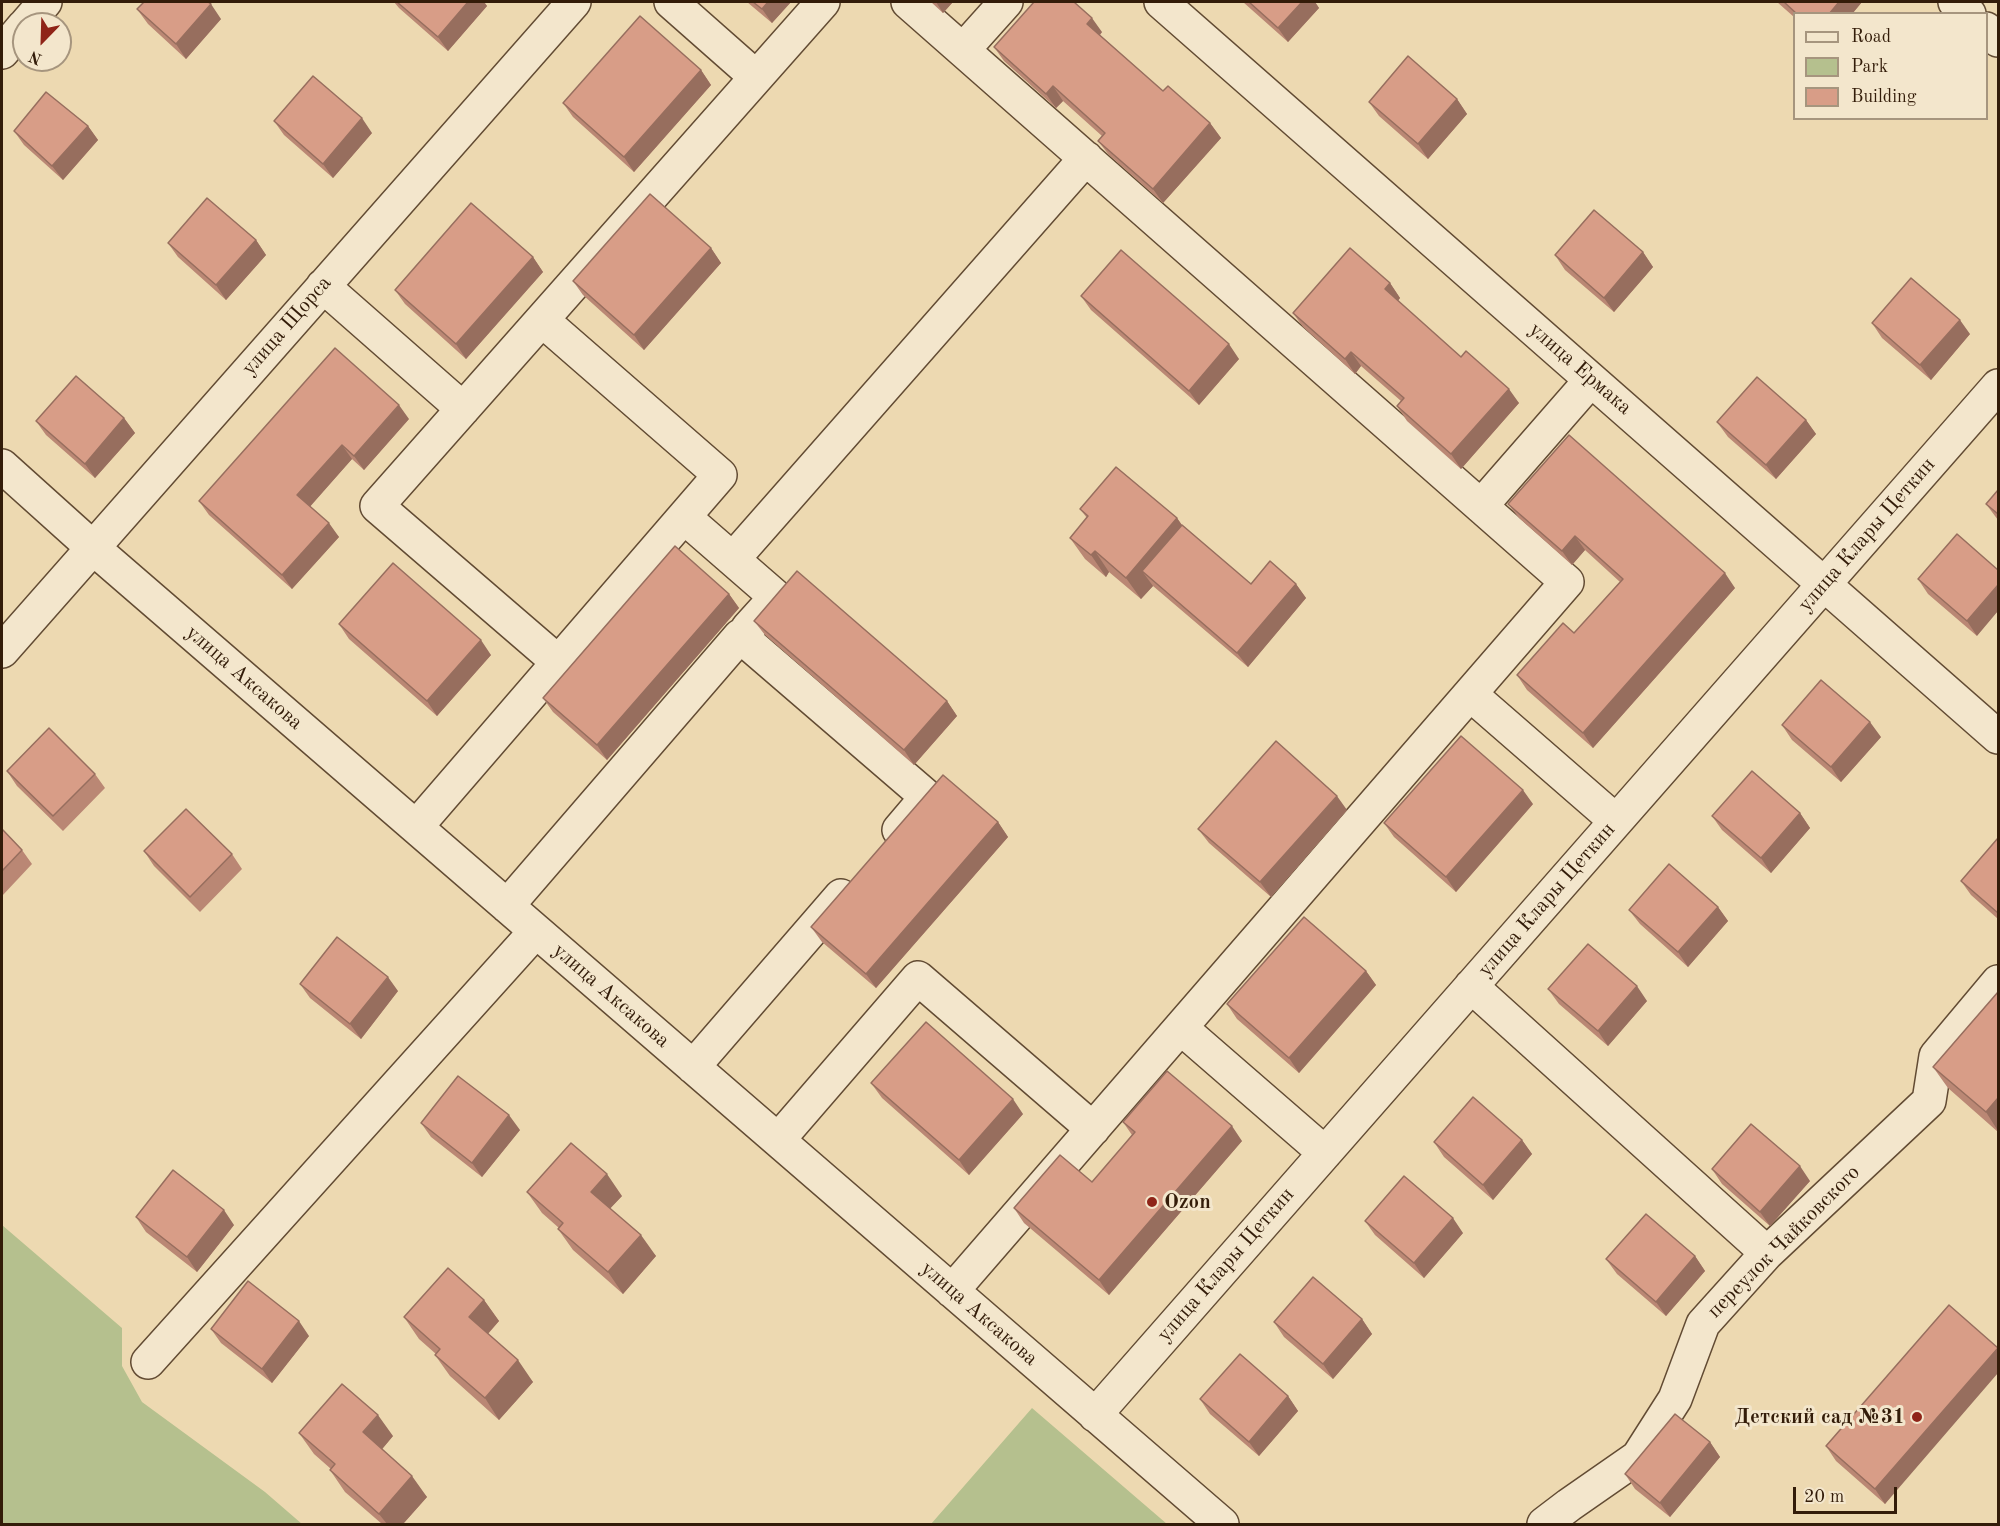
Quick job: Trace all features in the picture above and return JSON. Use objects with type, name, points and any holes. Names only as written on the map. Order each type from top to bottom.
[{"type":"street","name":"улица Щорса","points":[[2,651],[574,2]]},
{"type":"street","points":[[671,2],[756,77]]},
{"type":"street","points":[[558,662],[377,506],[823,2]]},
{"type":"street","points":[[909,2],[1567,582],[952,1291]]},
{"type":"street","points":[[963,50],[1006,2]]},
{"type":"street","name":"улица Ермака","points":[[1161,2],[1998,737]]},
{"type":"street","points":[[1955,2],[1967,12]]},
{"type":"street","points":[[2,52],[12,40]]},
{"type":"street","points":[[733,558],[1086,158]]},
{"type":"street","points":[[323,286],[463,410]]},
{"type":"street","points":[[416,827],[720,475],[542,320]]},
{"type":"street","points":[[1480,506],[1592,380]]},
{"type":"street","name":"улица Клары Цеткин","points":[[1095,1415],[1998,386]]},
{"type":"street","name":"улица Аксакова","points":[[2,466],[92,547],[1222,1524]]},
{"type":"street","points":[[507,906],[776,597],[684,517]]},
{"type":"street","points":[[741,636],[927,797],[880,851]]},
{"type":"street","points":[[1470,694],[1616,821]]},
{"type":"street","points":[[693,1067],[857,878]]},
{"type":"street","points":[[148,1362],[536,931]]},
{"type":"street","points":[[778,1140],[918,978],[1093,1129]]},
{"type":"street","name":"переулок Чайковского","points":[[1544,1524],[1638,1457],[1675,1399],[1703,1324],[1767,1253],[1929,1101],[1936,1056],[1998,982]]},
{"type":"street","points":[[1472,986],[1767,1253]]},
{"type":"street","points":[[1181,1028],[1325,1153]]},
{"type":"green space","points":[[2,1225],[122,1328],[122,1366],[142,1402],[265,1492],[302,1524],[2,1524]]},
{"type":"green space","points":[[1032,1408],[1167,1524],[931,1524]]},
{"type":"building","points":[[144,2],[208,2],[211,4],[176,44],[137,9]]},
{"type":"building","points":[[397,2],[468,2],[438,37]]},
{"type":"building","points":[[753,2],[768,2],[762,9]]},
{"type":"building","points":[[1034,2],[1074,2],[1092,18],[1087,24],[1163,91],[1168,86],[1210,123],[1153,189],[1098,141],[1105,133],[1053,86],[1046,94],[994,47]]},
{"type":"building","points":[[1249,2],[1302,2],[1278,28]]},
{"type":"building","points":[[1784,2],[1839,2],[1831,12],[1795,12]]},
{"type":"building","points":[[640,16],[701,70],[624,157],[563,103]]},
{"type":"building","points":[[1408,56],[1457,99],[1418,144],[1369,102]]},
{"type":"building","points":[[313,76],[362,118],[323,164],[274,121]]},
{"type":"building","points":[[46,92],[88,126],[52,166],[14,131]]},
{"type":"building","points":[[650,194],[711,248],[634,335],[573,281]]},
{"type":"building","points":[[207,198],[256,240],[216,285],[168,243]]},
{"type":"building","points":[[471,203],[533,257],[456,344],[395,290]]},
{"type":"building","points":[[1594,210],[1643,252],[1604,298],[1555,255]]},
{"type":"building","points":[[1350,248],[1390,283],[1385,289],[1461,357],[1466,351],[1509,389],[1451,454],[1397,406],[1404,398],[1351,352],[1345,359],[1293,313]]},
{"type":"building","points":[[1121,250],[1229,344],[1189,391],[1081,296]]},
{"type":"building","points":[[1911,278],[1960,320],[1920,365],[1872,323]]},
{"type":"building","points":[[335,348],[399,405],[354,456],[342,445],[297,495],[329,523],[282,575],[199,501]]},
{"type":"building","points":[[76,376],[124,418],[85,464],[36,421]]},
{"type":"building","points":[[1757,377],[1806,420],[1766,465],[1717,422]]},
{"type":"building","points":[[1569,435],[1725,573],[1583,733],[1517,675],[1563,623],[1574,633],[1623,579],[1575,536],[1562,551],[1508,504]]},
{"type":"building","points":[[1116,467],[1177,518],[1126,578],[1095,551],[1091,555],[1070,538],[1088,516],[1080,509]]},
{"type":"building","points":[[1998,490],[1998,514],[1986,504]]},
{"type":"building","points":[[1182,525],[1251,584],[1270,561],[1296,584],[1237,653],[1142,571]]},
{"type":"building","points":[[1957,534],[1998,570],[1998,585],[1967,621],[1918,579]]},
{"type":"building","points":[[675,546],[729,594],[597,745],[543,698]]},
{"type":"building","points":[[393,563],[481,640],[427,701],[339,624]]},
{"type":"building","points":[[797,571],[947,701],[904,750],[754,621]]},
{"type":"building","points":[[1821,680],[1870,722],[1831,767],[1782,725]]},
{"type":"building","points":[[49,728],[95,774],[53,816],[7,771]]},
{"type":"building","points":[[1461,736],[1523,790],[1446,877],[1384,823]]},
{"type":"building","points":[[1276,741],[1337,796],[1260,882],[1198,829]]},
{"type":"building","points":[[1752,771],[1800,813],[1761,858],[1712,816]]},
{"type":"building","points":[[943,775],[998,822],[866,974],[811,927]]},
{"type":"building","points":[[186,809],[232,854],[190,897],[144,851]]},
{"type":"building","points":[[2,829],[22,850],[2,871]]},
{"type":"building","points":[[1998,838],[1998,913],[1961,881]]},
{"type":"building","points":[[1669,864],[1718,907],[1678,952],[1629,910]]},
{"type":"building","points":[[1304,917],[1366,971],[1289,1058],[1227,1004]]},
{"type":"building","points":[[337,937],[388,977],[350,1024],[300,984]]},
{"type":"building","points":[[1588,944],[1637,986],[1598,1031],[1548,989]]},
{"type":"building","points":[[1998,992],[1998,1098],[1986,1112],[1933,1067]]},
{"type":"building","points":[[926,1022],[1013,1099],[959,1160],[871,1083]]},
{"type":"building","points":[[1167,1071],[1232,1126],[1099,1280],[1014,1208],[1060,1155],[1092,1182],[1135,1132],[1123,1122]]},
{"type":"building","points":[[458,1076],[509,1115],[472,1163],[421,1123]]},
{"type":"building","points":[[1473,1097],[1522,1140],[1483,1185],[1434,1142]]},
{"type":"building","points":[[1751,1124],[1800,1166],[1760,1212],[1712,1169]]},
{"type":"building","points":[[571,1143],[607,1174],[591,1192],[641,1235],[608,1272],[558,1229],[563,1223],[527,1192]]},
{"type":"building","points":[[173,1170],[224,1210],[187,1257],[136,1217]]},
{"type":"building","points":[[1404,1176],[1453,1218],[1414,1263],[1365,1221]]},
{"type":"building","points":[[1646,1214],[1695,1256],[1656,1302],[1606,1259]]},
{"type":"building","points":[[448,1268],[484,1300],[469,1317],[518,1360],[485,1398],[435,1355],[440,1349],[404,1317]]},
{"type":"building","points":[[1313,1277],[1362,1319],[1323,1364],[1274,1322]]},
{"type":"building","points":[[248,1281],[299,1321],[262,1369],[211,1329]]},
{"type":"building","name":"Детский сад №31","points":[[1949,1305],[1998,1348],[1875,1489],[1826,1446]]},
{"type":"building","points":[[1240,1354],[1288,1396],[1249,1442],[1200,1399]]},
{"type":"building","points":[[342,1384],[378,1415],[363,1432],[412,1476],[379,1514],[330,1470],[335,1464],[299,1433]]},
{"type":"building","points":[[1675,1414],[1710,1442],[1660,1503],[1625,1474]]},
{"type":"place","name":"Ozon","points":[[1152,1202]]},
{"type":"place","name":"Детский сад №31","points":[[1917,1417]]}]
